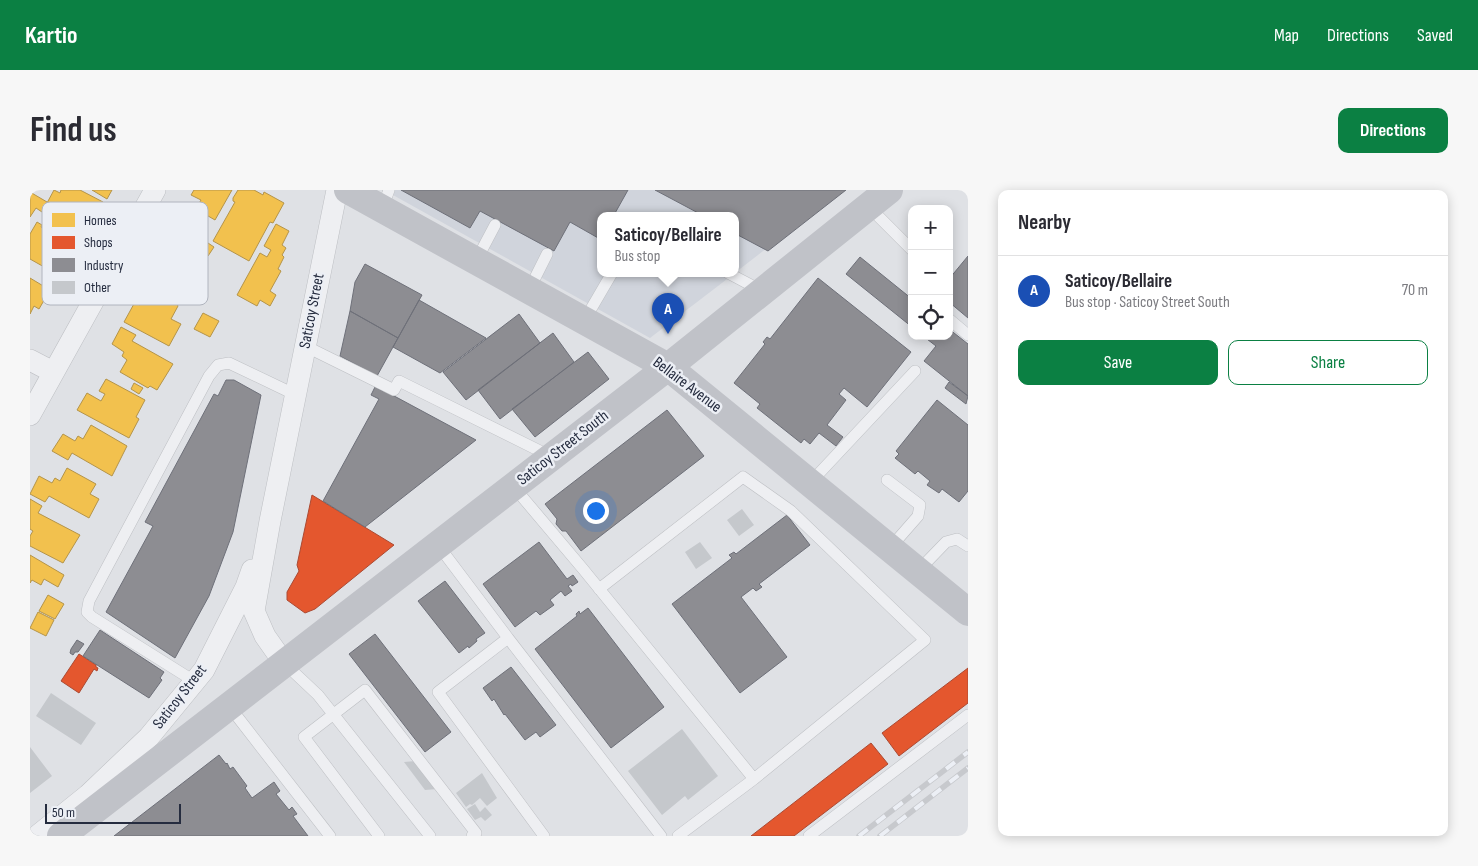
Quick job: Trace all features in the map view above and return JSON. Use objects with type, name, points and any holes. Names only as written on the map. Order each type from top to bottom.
[{"type":"street","points":[[148,202],[155,190]]},
{"type":"street","name":"Saticoy Street","points":[[284,663],[265,636],[254,610],[270,521],[337,190]]},
{"type":"street","name":"Bellaire Avenue","points":[[348,190],[385,199],[476,261],[668,367],[968,612]]},
{"type":"street","name":"Saticoy Street South","points":[[231,704],[668,367],[879,198]]},
{"type":"street","points":[[30,415],[91,305]]},
{"type":"street","points":[[30,360],[53,372]]},
{"type":"street","name":"Saticoy Street","points":[[37,836],[88,796],[149,737],[204,670],[246,587],[270,521]]},
{"type":"street","name":"Saticoy Street","points":[[61,836],[231,704]]},
{"type":"lane","points":[[879,198],[908,244]]},
{"type":"lane","points":[[476,261],[495,225]]},
{"type":"lane","points":[[529,290],[547,254]]},
{"type":"lane","points":[[584,321],[610,277]]},
{"type":"lane","points":[[736,277],[762,291]]},
{"type":"lane","points":[[953,322],[968,335]]},
{"type":"lane","points":[[306,346],[394,390],[399,381],[551,457]]},
{"type":"lane","points":[[194,682],[92,617],[87,612],[89,601],[208,376],[218,365],[229,363],[296,395]]},
{"type":"lane","points":[[810,483],[915,371]]},
{"type":"lane","points":[[599,589],[743,477],[792,511],[925,640],[754,779],[678,836]]},
{"type":"lane","points":[[887,480],[920,505],[918,516],[890,548]]},
{"type":"lane","points":[[513,486],[754,779]]},
{"type":"lane","points":[[918,571],[946,542],[957,539],[968,546]]},
{"type":"lane","points":[[438,545],[661,836]]},
{"type":"lane","points":[[508,638],[438,692],[544,836]]},
{"type":"lane","points":[[284,663],[318,695],[430,836]]},
{"type":"lane","points":[[380,836],[304,736],[365,690],[476,833],[472,836]]},
{"type":"lane","points":[[231,704],[330,836]]},
{"type":"lane","points":[[809,836],[968,715]]},
{"type":"shaded area","points":[[384,190],[842,190],[739,270],[739,212],[597,212],[597,277],[730,277],[650,338]]},
{"type":"building: Homes","points":[[54,190],[60,193],[61,190],[80,190],[103,202],[48,202]]},
{"type":"building: Homes","points":[[92,190],[112,190],[107,199]]},
{"type":"building: Homes","points":[[194,190],[232,190],[215,220],[208,216],[208,202],[200,202],[201,200],[191,195]]},
{"type":"building: Homes","points":[[238,190],[254,190],[263,195],[264,192],[284,203],[273,223],[270,222],[249,261],[213,241],[235,202],[233,198]]},
{"type":"building: Homes","points":[[30,192],[47,202],[42,202],[42,212],[36,208],[30,217]]},
{"type":"building: Homes","points":[[37,222],[42,225],[42,266],[30,259],[30,234]]},
{"type":"building: Homes","points":[[276,224],[289,231],[282,245],[286,248],[278,269],[281,271],[270,291],[276,295],[270,306],[260,300],[257,306],[237,295],[260,253],[267,257],[271,250],[264,246]]},
{"type":"building: Homes","points":[[208,243],[214,247],[208,256]]},
{"type":"building: Homes","points":[[30,278],[42,285],[42,304],[39,309],[34,306],[30,314]]},
{"type":"building: Homes","points":[[133,305],[178,305],[171,319],[181,324],[169,346],[124,322]]},
{"type":"building: Homes","points":[[203,313],[219,321],[210,337],[194,329]]},
{"type":"building: Homes","points":[[121,327],[136,335],[132,341],[173,364],[157,390],[150,386],[148,388],[120,372],[127,360],[122,356],[124,352],[112,344]]},
{"type":"building: Homes","points":[[106,379],[145,400],[136,417],[139,419],[129,438],[77,410],[87,393],[101,401],[105,394],[99,391]]},
{"type":"building: Homes","points":[[134,383],[143,388],[139,394],[131,389]]},
{"type":"building: Homes","points":[[91,425],[127,446],[112,476],[72,453],[68,460],[52,451],[63,434],[75,441],[78,436],[83,439]]},
{"type":"building: Homes","points":[[67,468],[96,484],[90,494],[99,499],[89,518],[49,496],[45,502],[30,494],[39,476],[52,483],[55,478],[60,481]]},
{"type":"building: Homes","points":[[30,499],[42,506],[38,513],[80,535],[63,563],[30,546],[30,536],[33,531],[30,529]]},
{"type":"building: Homes","points":[[30,555],[64,575],[58,587],[44,579],[41,585],[32,580],[30,583]]},
{"type":"building: Homes","points":[[48,595],[64,604],[55,619],[39,611]]},
{"type":"building: Homes","points":[[38,612],[54,620],[46,636],[30,628]]},
{"type":"building: Shops","points":[[312,495],[394,545],[315,609],[305,613],[287,600],[287,592],[299,571],[297,565]]},
{"type":"building: Shops","points":[[79,654],[98,668],[97,671],[94,669],[79,693],[61,681]]},
{"type":"building: Shops","points":[[968,668],[968,703],[899,756],[882,733]]},
{"type":"building: Shops","points":[[871,743],[888,764],[794,836],[751,836]]},
{"type":"building: Industry","points":[[401,190],[628,190],[616,212],[597,212],[597,237],[570,222],[554,251],[480,211],[470,228]]},
{"type":"building: Industry","points":[[655,190],[846,190],[768,251],[739,236],[739,212],[696,212]]},
{"type":"building: Industry","points":[[968,256],[968,318],[953,305],[953,274]]},
{"type":"building: Industry","points":[[860,257],[908,296],[908,324],[846,274]]},
{"type":"building: Industry","points":[[365,264],[422,295],[398,338],[350,311],[355,282]]},
{"type":"building: Industry","points":[[818,278],[911,352],[867,407],[844,388],[839,394],[846,400],[827,425],[843,437],[836,446],[819,433],[810,444],[804,439],[801,443],[757,408],[760,404],[734,383],[765,344],[763,342],[767,337],[770,339]]},
{"type":"building: Industry","points":[[419,300],[486,338],[440,373],[393,347]]},
{"type":"building: Industry","points":[[350,311],[398,338],[377,376],[340,356]]},
{"type":"building: Industry","points":[[519,314],[540,343],[466,400],[443,372]]},
{"type":"building: Industry","points":[[953,332],[968,344],[968,396],[924,361],[936,346],[928,340],[953,340]]},
{"type":"building: Industry","points":[[553,333],[574,362],[500,419],[478,390]]},
{"type":"building: Industry","points":[[588,352],[609,379],[535,437],[512,409]]},
{"type":"building: Industry","points":[[226,380],[234,380],[261,395],[233,532],[209,596],[175,658],[106,612],[153,526],[145,522],[214,394],[218,396]]},
{"type":"building: Industry","points":[[949,382],[968,396],[966,404],[945,388]]},
{"type":"building: Industry","points":[[375,387],[476,440],[365,527],[323,501],[379,399],[371,395]]},
{"type":"building: Industry","points":[[937,400],[968,425],[968,491],[959,502],[942,489],[939,493],[927,485],[930,481],[918,471],[915,474],[895,458],[899,454],[896,451]]},
{"type":"building: Industry","points":[[667,410],[704,456],[581,551],[566,531],[562,531],[556,524],[557,519],[545,504]]},
{"type":"building: Industry","points":[[787,515],[810,545],[759,584],[762,587],[756,591],[753,588],[741,597],[787,657],[740,693],[672,604],[732,558],[729,555],[734,552],[736,554]]},
{"type":"building: Industry","points":[[539,542],[567,579],[573,575],[578,582],[568,586],[572,591],[565,596],[561,591],[550,600],[554,605],[540,615],[536,611],[515,627],[483,584]]},
{"type":"building: Industry","points":[[445,581],[485,633],[476,639],[477,641],[469,648],[468,646],[459,653],[418,601]]},
{"type":"building: Industry","points":[[588,608],[664,707],[611,748],[535,649],[577,616],[576,614],[579,611],[580,614]]},
{"type":"building: Industry","points":[[100,630],[164,672],[160,678],[162,680],[149,698],[83,656]]},
{"type":"building: Industry","points":[[375,634],[451,732],[425,752],[349,654]]},
{"type":"building: Industry","points":[[77,640],[84,644],[73,655],[70,653],[71,649]]},
{"type":"building: Industry","points":[[511,667],[556,725],[540,737],[536,732],[525,740],[504,715],[494,699],[492,701],[483,688]]},
{"type":"building: Industry","points":[[219,755],[230,769],[233,767],[247,786],[245,788],[252,798],[274,782],[280,791],[276,794],[289,810],[292,807],[297,814],[293,816],[308,836],[114,836]]},
{"type":"building: Other","points":[[742,509],[754,525],[739,536],[727,520]]},
{"type":"building: Other","points":[[700,542],[712,558],[696,569],[685,552]]},
{"type":"building: Other","points":[[51,693],[96,723],[81,745],[36,716]]},
{"type":"building: Other","points":[[682,729],[718,776],[688,800],[685,796],[662,815],[628,771]]},
{"type":"building: Other","points":[[30,747],[52,776],[30,793]]},
{"type":"building: Other","points":[[416,761],[437,789],[425,790],[404,762]]},
{"type":"building: Other","points":[[482,773],[497,798],[487,806],[480,798],[472,805],[470,804],[466,807],[456,793]]},
{"type":"building: Other","points":[[475,804],[480,812],[485,807],[492,815],[485,821],[481,817],[475,820],[467,809]]},
{"type":"railway","points":[[859,836],[968,752]]},
{"type":"railway","points":[[880,836],[968,768]]},
{"type":"place","name":"Saticoy/Bellaire","points":[[668,334]]}]
